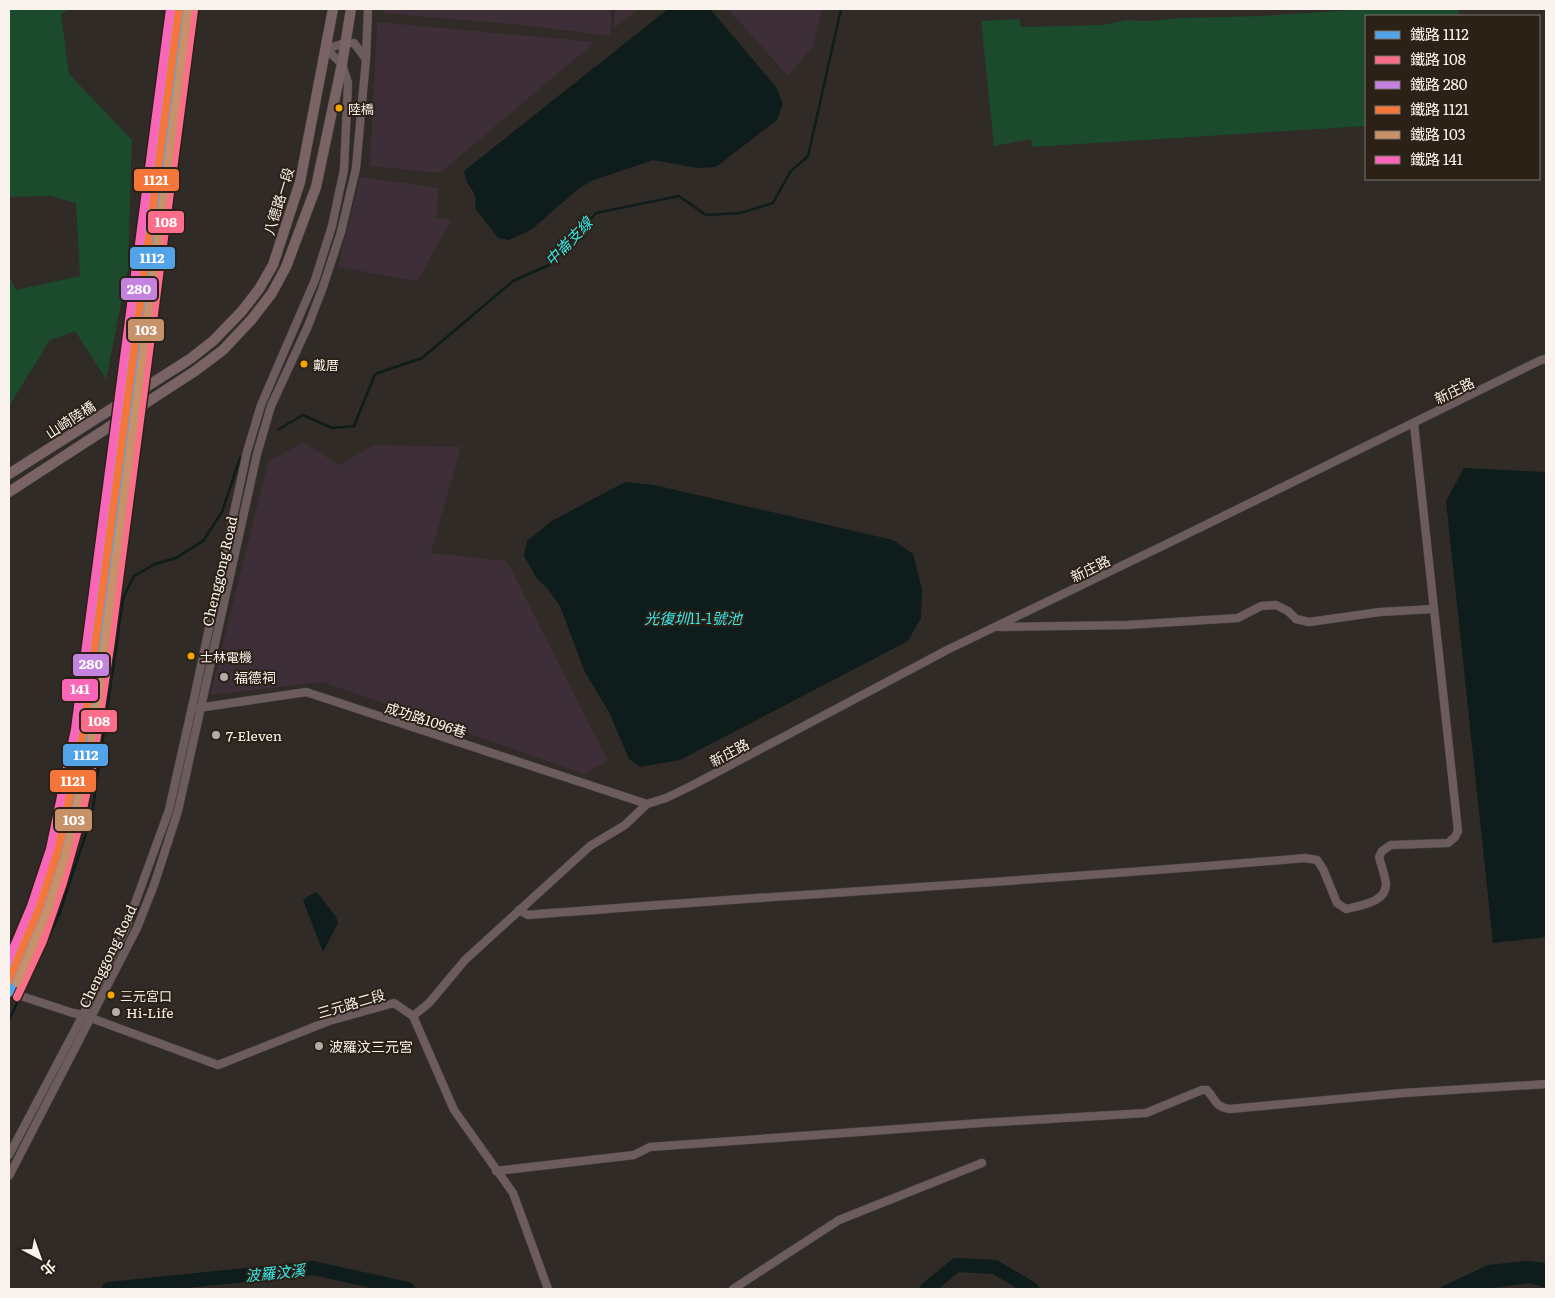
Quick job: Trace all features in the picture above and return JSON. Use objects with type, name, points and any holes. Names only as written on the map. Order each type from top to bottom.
[{"type":"main road","name":"八德路一段","points":[[212,341],[242,311],[259,289],[273,266],[300,182],[333,9]]},
{"type":"main road","name":"八德路一段","points":[[223,350],[252,319],[272,293],[286,266],[316,187],[352,9]]},
{"type":"main road","name":"山崎陸橋","points":[[9,474],[190,359],[212,341]]},
{"type":"main road","name":"山崎陸橋","points":[[9,492],[195,371],[223,350]]},
{"type":"street","name":"Chenggong Road","points":[[9,1176],[137,928],[154,885],[178,811],[257,454],[271,406],[314,310],[341,232],[356,168],[366,59],[368,9]]},
{"type":"street","points":[[342,64],[326,49],[345,43],[354,43],[366,59]]},
{"type":"street","name":"Chenggong Road","points":[[9,1155],[83,1015],[126,928],[169,810],[247,452],[261,405],[315,280],[332,226],[344,170],[348,83],[342,64]]},
{"type":"street","name":"新庄路","points":[[647,804],[666,798],[691,786],[947,650],[1546,359]]},
{"type":"street","points":[[519,910],[528,915],[717,900],[966,885],[1305,858],[1317,860],[1323,869],[1336,903],[1346,909],[1378,900],[1383,894],[1386,885],[1379,856],[1382,851],[1391,845],[1448,843],[1455,837],[1458,830],[1414,424]]},
{"type":"street","points":[[996,627],[1127,625],[1238,618],[1261,606],[1276,605],[1288,611],[1296,619],[1309,622],[1380,612],[1434,609]]},
{"type":"street","name":"成功路1096巷","points":[[192,707],[202,708],[306,692],[647,804]]},
{"type":"street","points":[[548,1289],[512,1193],[454,1110],[413,1016],[428,1003],[465,960],[519,910],[590,846],[625,825],[647,804]]},
{"type":"street","name":"三元路二段","points":[[21,996],[83,1015],[218,1065],[329,1021],[394,1003],[413,1016]]},
{"type":"street","points":[[496,1171],[634,1155],[650,1147],[1146,1113],[1202,1090],[1206,1090],[1222,1108],[1230,1109],[1403,1093],[1546,1084]]},
{"type":"street","points":[[733,1289],[839,1220],[982,1163]]},
{"type":"shaded area","points":[[384,9],[611,9],[611,36],[521,25],[384,13]]},
{"type":"shaded area","points":[[615,9],[639,9],[614,28]]},
{"type":"shaded area","points":[[728,9],[822,9],[813,47],[788,76]]},
{"type":"shaded area","points":[[377,22],[595,42],[440,173],[370,166]]},
{"type":"shaded area","points":[[360,177],[439,188],[436,218],[452,220],[417,281],[338,267]]},
{"type":"shaded area","points":[[303,442],[339,465],[374,445],[461,447],[431,553],[507,561],[608,761],[584,774],[323,682],[210,695],[268,462]]},
{"type":"green space","points":[[9,9],[71,9],[61,14],[69,74],[132,140],[128,268],[106,379],[75,331],[50,340],[9,406],[9,276],[16,290],[80,276],[76,203],[51,196],[9,197]]},
{"type":"green space","points":[[1366,9],[1458,9],[1459,15],[1365,15],[1365,126],[1032,147],[1031,139],[994,146],[981,21],[1020,19],[1021,27],[1102,25],[1128,20],[1149,21],[1182,18],[1262,16]]},
{"type":"water","points":[[668,9],[710,9],[776,87],[783,104],[777,120],[716,167],[697,168],[653,160],[591,181],[578,189],[531,230],[509,240],[498,238],[475,208],[475,195],[467,183],[464,171]]},
{"type":"water","points":[[1464,468],[1546,472],[1546,937],[1493,943],[1446,501]]},
{"type":"water","name":"光復圳11-1號池","points":[[625,482],[654,485],[893,540],[913,554],[922,589],[921,618],[908,641],[680,760],[640,767],[629,759],[609,712],[585,672],[560,606],[547,588],[537,579],[524,556],[527,541],[550,522]]},
{"type":"water","points":[[317,892],[336,917],[338,923],[323,952],[303,900]]},
{"type":"water","points":[[1527,1261],[1546,1263],[1546,1288],[1530,1283],[1485,1289],[1441,1289],[1441,1287],[1488,1265]]},
{"type":"waterway","name":"中崙支線","points":[[279,429],[303,415],[332,428],[354,426],[375,374],[422,358],[513,281],[549,265],[596,213],[679,196],[706,215],[740,213],[773,203],[790,172],[808,156],[841,9]]},
{"type":"waterway","points":[[9,1020],[59,915],[92,815],[123,598],[134,576],[155,564],[176,558],[203,541],[222,512],[240,458]]},
{"type":"waterway","name":"波羅汶溪","points":[[927,1289],[956,1265],[995,1267],[1032,1289]]},
{"type":"waterway","name":"波羅汶溪","points":[[109,1289],[313,1268],[408,1289]]},
{"type":"tunnel","points":[[9,990],[21,996]]},
{"type":"rail line","name":"141","points":[[9,958],[31,906],[50,849],[75,729],[170,9]]},
{"type":"rail line","name":"280","points":[[9,973],[25,937],[47,876],[60,830],[79,738],[87,691],[176,9]]},
{"type":"rail line","name":"1121","points":[[9,980],[39,909],[58,851],[84,730],[179,9]]},
{"type":"rail line","name":"1112","points":[[9,993],[34,938],[55,881],[69,834],[89,736],[104,637],[185,9]]},
{"type":"rail line","name":"103","points":[[17,983],[47,912],[66,854],[93,732],[188,10]]},
{"type":"rail line","name":"108","points":[[17,997],[43,941],[63,883],[80,823],[93,763],[111,641],[194,10]]},
{"type":"place","name":"陸橋","points":[[339,108]]},
{"type":"place","name":"戴厝","points":[[304,364]]},
{"type":"place","name":"士林電機","points":[[191,656]]},
{"type":"place","name":"福德祠","points":[[224,677]]},
{"type":"place","name":"7-Eleven","points":[[216,735]]},
{"type":"place","name":"三元宮口","points":[[111,995]]},
{"type":"place","name":"Hi-Life","points":[[116,1012]]},
{"type":"place","name":"波羅汶三元宮","points":[[319,1046]]}]
